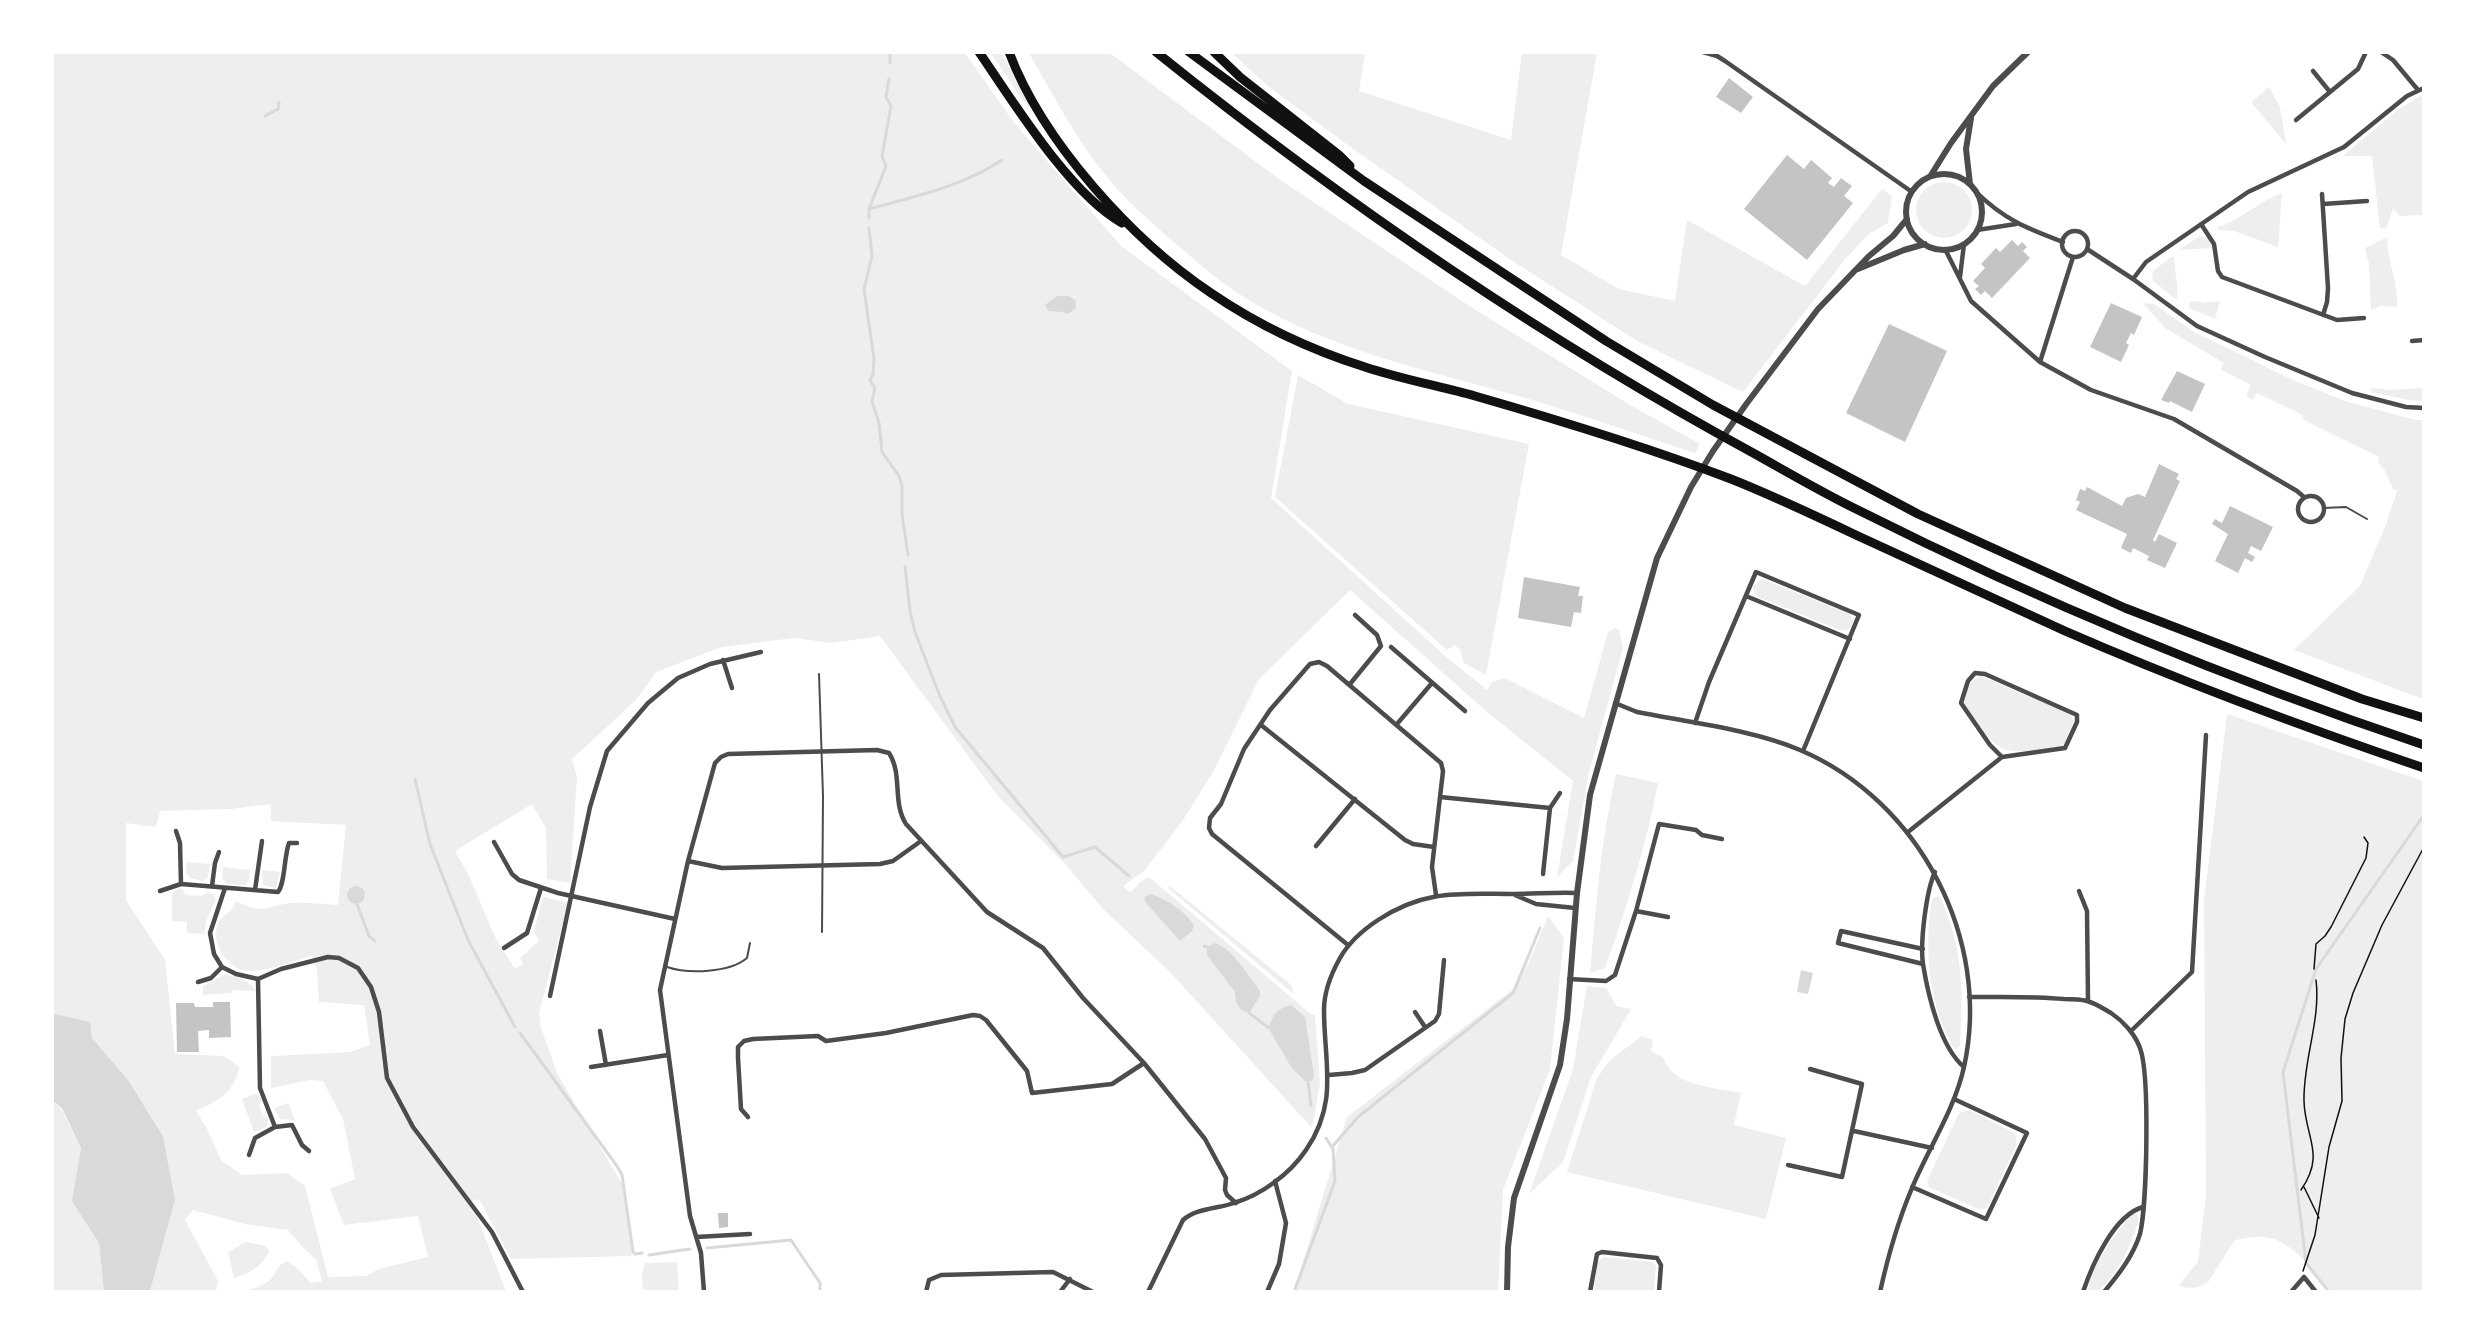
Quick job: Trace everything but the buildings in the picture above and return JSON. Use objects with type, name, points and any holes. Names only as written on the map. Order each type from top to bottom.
[{"type":"highway","points":[[980,52],[1052,155],[1107,215],[1132,228]]},
{"type":"highway","points":[[1009,52],[1028,91],[1067,153],[1086,178],[1132,228],[1179,270],[1251,318],[1311,348],[1369,369],[1453,390],[1609,436],[1734,480],[2070,633],[2246,704],[2424,768]]},
{"type":"highway","points":[[1156,52],[1391,230],[1558,339],[1700,424],[1854,508],[2064,608],[2281,696],[2424,745]]},
{"type":"highway","points":[[1189,52],[1364,181],[1606,341],[1713,405],[1918,514],[2125,608],[2362,699],[2424,718]]},
{"type":"highway","points":[[1214,52],[1240,77],[1339,155],[1364,181]]},
{"type":"street","points":[[1703,52],[1725,61],[1912,192]]},
{"type":"street","points":[[1931,176],[1993,86],[2028,52]]},
{"type":"street","points":[[2296,120],[2358,69],[2366,52]]},
{"type":"street","points":[[2133,279],[2146,262],[2248,192],[2344,147],[2407,96],[2421,89],[2393,60],[2381,52]]},
{"type":"street","points":[[2313,71],[2330,92]]},
{"type":"street","points":[[1970,184],[1966,149],[1972,114]]},
{"type":"street","points":[[1925,244],[1910,229],[1907,219],[1906,209],[1912,192],[1920,182],[1931,176],[1952,174],[1970,184],[1991,206],[2016,224],[2063,242]]},
{"type":"street","points":[[1858,269],[1904,249],[1925,244],[1945,249],[1964,243],[1977,230],[1982,217],[1977,192]]},
{"type":"street","points":[[2322,194],[2328,288],[2323,315]]},
{"type":"street","points":[[2323,204],[2367,201]]},
{"type":"street","points":[[1507,1292],[1508,1248],[1514,1198],[1560,1065],[1567,1018],[1575,908],[1590,795],[1657,558],[1691,487],[1719,441],[1825,302],[1869,256],[1893,236],[1907,219]]},
{"type":"street","points":[[1977,230],[2016,224]]},
{"type":"street","points":[[2201,224],[2214,244],[2218,271],[2222,277],[2337,320],[2364,318]]},
{"type":"street","points":[[2079,232],[2088,240],[2087,249],[2081,255],[2073,257],[2064,249],[2063,242],[2067,234],[2079,232]]},
{"type":"street","points":[[1960,277],[1964,243]]},
{"type":"street","points":[[1945,249],[1971,301],[2040,362],[2091,390],[2174,419],[2291,487],[2304,498],[2317,498],[2323,508],[2321,516],[2316,520],[2304,520],[2298,508],[2304,498]]},
{"type":"street","points":[[2087,249],[2133,279],[2197,326],[2352,393],[2406,407],[2424,408]]},
{"type":"street","points":[[2040,362],[2073,257]]},
{"type":"street","points":[[2412,341],[2424,340]]},
{"type":"street","points":[[1695,723],[1713,672],[1756,572],[1859,615],[1803,751]]},
{"type":"street","points":[[1746,596],[1850,639]]},
{"type":"street","points":[[1350,684],[1377,654],[1381,646],[1377,635],[1355,615]]},
{"type":"street","points":[[1391,647],[1465,711]]},
{"type":"street","points":[[550,996],[590,807],[607,751],[648,703],[687,673],[723,660],[761,652]]},
{"type":"street","points":[[723,660],[732,688]]},
{"type":"street","points":[[1348,945],[1258,873],[1212,834],[1209,828],[1210,818],[1221,804],[1244,749],[1270,710],[1303,670],[1314,661],[1326,665],[1439,759],[1443,771],[1432,867],[1436,895]]},
{"type":"street","points":[[1908,832],[2002,757],[2065,748],[2077,722],[2077,715],[1985,674],[1975,673],[1968,681],[1961,703],[1990,745],[2002,757]]},
{"type":"street","points":[[1397,724],[1432,682]]},
{"type":"street","points":[[1615,703],[1637,712],[1770,739],[1803,751],[1842,772],[1871,794],[1908,832],[1935,872],[1959,931],[1966,962],[1969,1015],[1964,1067],[1954,1099],[1912,1187],[1888,1252],[1880,1292]]},
{"type":"street","points":[[1261,725],[1405,840],[1413,844],[1434,847]]},
{"type":"street","points":[[2131,1031],[2192,972],[2206,735]]},
{"type":"street","points":[[704,1292],[701,1252],[690,1216],[660,990],[688,861],[718,760],[734,754],[877,750],[888,753],[896,768],[899,812],[921,841],[987,912],[1043,948],[1083,998],[1144,1064],[1205,1139],[1226,1178],[1227,1195],[1236,1203]]},
{"type":"street","points":[[1543,874],[1551,803],[1560,794]]},
{"type":"street","points":[[1440,797],[1550,808]]},
{"type":"street","points":[[1316,846],[1355,799]]},
{"type":"street","points":[[1569,979],[1606,981],[1615,975],[1636,911],[1659,824],[1696,830],[1702,835],[1722,839]]},
{"type":"street","points":[[176,831],[180,843],[181,884]]},
{"type":"street","points":[[255,890],[262,841]]},
{"type":"street","points":[[688,861],[722,868],[887,863],[921,841]]},
{"type":"street","points":[[494,842],[515,877],[541,888],[675,919]]},
{"type":"street","points":[[160,891],[181,884],[278,892],[281,890],[284,855],[289,843],[297,843]]},
{"type":"street","points":[[213,886],[215,863],[219,852]]},
{"type":"street","points":[[1935,872],[1928,896],[1923,963],[1936,1018],[1948,1047],[1956,1061],[1964,1067]]},
{"type":"street","points":[[225,888],[210,933],[214,954],[222,967],[236,974],[258,979],[281,969],[328,957],[339,958],[358,968],[371,987],[379,1012],[387,1078],[413,1126],[492,1232],[523,1292]]},
{"type":"street","points":[[504,948],[527,933],[541,888]]},
{"type":"street","points":[[1148,1292],[1183,1220],[1194,1213],[1236,1203],[1257,1194],[1300,1158],[1320,1125],[1329,1075],[1324,1017],[1325,996],[1334,968],[1348,945],[1370,925],[1395,909],[1436,895],[1475,892],[1513,894],[1539,891],[1577,893]]},
{"type":"street","points":[[2079,891],[2087,911],[2088,1001]]},
{"type":"street","points":[[1513,894],[1536,904],[1575,908]]},
{"type":"street","points":[[1636,911],[1668,917]]},
{"type":"street","points":[[1923,950],[1840,931],[1838,943],[1923,963]]},
{"type":"street","points":[[1329,1075],[1352,1074],[1365,1070],[1435,1021],[1439,1014],[1444,960]]},
{"type":"street","points":[[198,982],[211,978],[222,967]]},
{"type":"street","points":[[258,979],[260,1088],[275,1127]]},
{"type":"street","points":[[1969,997],[2039,997],[2088,1001],[2113,1014],[2131,1031],[2140,1048],[2144,1067],[2146,1101],[2144,1207],[2140,1233],[2132,1254],[2121,1273],[2104,1292]]},
{"type":"street","points":[[1415,1012],[1425,1027]]},
{"type":"street","points":[[748,1117],[741,1109],[738,1047],[744,1041],[753,1039],[818,1036],[826,1041],[886,1034],[973,1015],[986,1020],[1027,1071],[1032,1093],[1112,1084],[1144,1064]]},
{"type":"street","points":[[600,1031],[606,1065]]},
{"type":"street","points":[[591,1067],[668,1055]]},
{"type":"street","points":[[1788,1165],[1842,1177],[1854,1131],[1862,1084],[1810,1070]]},
{"type":"street","points":[[1912,1187],[1986,1219],[2012,1165],[2027,1133],[1954,1099]]},
{"type":"street","points":[[249,1155],[255,1138],[275,1127],[292,1125],[302,1145],[309,1151]]},
{"type":"street","points":[[1854,1131],[1932,1148]]},
{"type":"street","points":[[1267,1292],[1279,1264],[1286,1223],[1275,1181]]},
{"type":"street","points":[[2083,1292],[2095,1260],[2122,1220],[2135,1209],[2144,1207]]},
{"type":"street","points":[[696,1237],[750,1234]]},
{"type":"street","points":[[1590,1292],[1594,1259],[1602,1252],[1657,1258],[1661,1268],[1659,1292]]},
{"type":"street","points":[[926,1292],[929,1280],[941,1275],[1053,1272],[1070,1278],[1093,1292]]},
{"type":"street","points":[[2291,1292],[2304,1277],[2316,1292]]},
{"type":"street","points":[[1060,1292],[1070,1278]]},
{"type":"lane","points":[[2323,508],[2346,507],[2367,519]]},
{"type":"lane","points":[[819,674],[823,795],[822,932]]},
{"type":"lane","points":[[664,967],[687,972],[741,963],[747,958],[750,943]]},
{"type":"path","points":[[2314,969],[2316,944],[2331,927],[2366,858],[2368,843],[2364,837]]},
{"type":"path","points":[[2304,1277],[2302,1274],[2319,1218],[2330,1146],[2342,1101],[2341,1058],[2345,1019],[2372,946],[2424,847]]},
{"type":"path","points":[[2301,1190],[2311,1170],[2315,1154],[2304,1101],[2309,1048],[2318,997],[2316,980]]},
{"type":"path","points":[[2303,1186],[2319,1218]]},
{"type":"shaded area","points":[[53,53],[965,53],[1015,124],[1121,246],[1292,371],[1271,498],[1444,655],[1487,690],[1492,682],[1505,678],[1584,718],[1608,632],[1615,628],[1619,630],[1623,648],[1589,772],[1573,861],[1557,877],[1573,781],[1487,712],[1350,590],[1259,679],[1212,774],[1183,820],[1145,870],[1123,886],[1130,893],[1140,882],[1149,877],[1315,1015],[1320,1084],[1312,1128],[1170,972],[1103,909],[1066,865],[997,795],[880,636],[831,643],[794,638],[722,647],[656,672],[636,700],[572,759],[577,777],[570,883],[547,879],[546,828],[532,804],[455,851],[469,876],[495,937],[515,969],[523,964],[520,958],[539,941],[534,931],[543,897],[568,903],[539,1013],[541,1028],[558,1075],[622,1184],[632,1256],[511,1259],[479,1199],[471,1201],[506,1291],[244,1291],[268,1281],[286,1261],[296,1267],[311,1283],[322,1281],[316,1259],[288,1230],[245,1224],[193,1210],[185,1220],[218,1281],[216,1291],[150,1291],[175,1200],[163,1136],[128,1080],[92,1038],[90,1022],[53,1013]],"holes":[[[271,804],[271,821],[346,825],[338,905],[290,903],[258,909],[236,901],[231,911],[222,918],[217,926],[218,946],[231,964],[251,971],[311,956],[317,969],[319,1002],[364,1005],[370,1045],[351,1052],[271,1056],[271,1088],[310,1080],[323,1081],[343,1119],[355,1179],[330,1189],[344,1225],[418,1216],[428,1257],[379,1269],[366,1276],[328,1277],[305,1186],[287,1173],[242,1175],[221,1160],[196,1111],[211,1104],[229,1090],[239,1067],[224,1056],[175,1054],[165,960],[126,900],[126,823],[156,827],[160,811],[231,809]]]},
{"type":"shaded area","points":[[991,53],[1002,53],[1031,109],[1018,94]]},
{"type":"shaded area","points":[[1029,53],[1110,53],[1279,179],[1474,309],[1632,406],[1700,444],[1695,453],[1522,397],[1382,358],[1314,333],[1249,300],[1201,265],[1119,191],[1082,143]]},
{"type":"shaded area","points":[[1232,53],[1365,53],[1359,91],[1511,140],[1522,53],[1597,53],[1561,255],[1619,289],[1675,301],[1687,220],[1805,286],[1882,189],[1892,196],[1888,223],[1869,234],[1846,258],[1743,392],[1639,342],[1511,260],[1268,86]]},
{"type":"shaded area","points":[[2269,87],[2280,107],[2286,144],[2251,102]]},
{"type":"shaded area","points":[[2423,94],[2423,215],[2400,216],[2393,208],[2386,229],[2380,228],[2372,156],[2343,156],[2399,109]]},
{"type":"shaded area","points":[[1938,182],[1950,182],[1960,186],[1968,194],[1972,210],[1968,226],[1960,234],[1950,238],[1938,238],[1928,234],[1920,226],[1916,216],[1916,204],[1920,194],[1928,186]]},
{"type":"shaded area","points":[[2282,193],[2278,247],[2234,231],[2218,230],[2218,227]]},
{"type":"shaded area","points":[[2200,236],[2209,239],[2212,248],[2179,250]]},
{"type":"shaded area","points":[[2387,237],[2397,305],[2396,307],[2380,306],[2371,310],[2369,264],[2365,248]]},
{"type":"shaded area","points":[[2174,257],[2177,300],[2152,280],[2153,271]]},
{"type":"shaded area","points":[[1057,296],[1068,296],[1075,300],[1076,308],[1068,314],[1048,311],[1045,305]]},
{"type":"shaded area","points":[[2201,301],[2202,303],[2220,301],[2215,319],[2189,308],[2189,302]]},
{"type":"shaded area","points":[[2143,303],[2154,304],[2194,332],[2295,381],[2348,402],[2423,420],[2423,699],[2294,650],[2360,586],[2385,527],[2397,491],[2393,489],[2378,462],[2379,457],[2302,419],[2303,415],[2257,393],[2253,400],[2246,396],[2251,385],[2221,370],[2224,363],[2165,328]]},
{"type":"shaded area","points":[[1298,375],[1348,404],[1529,444],[1486,675],[1464,663],[1460,649],[1454,645],[1447,650],[1275,497]]},
{"type":"shaded area","points":[[2372,388],[2389,390],[2423,388],[2423,401],[2371,392]]},
{"type":"shaded area","points":[[1762,579],[1850,614],[1853,620],[1852,626],[1847,630],[1840,630],[1758,597],[1753,586]]},
{"type":"shaded area","points":[[1980,676],[2069,713],[2074,720],[2064,744],[2060,747],[2012,751],[1994,743],[1965,705],[1968,688]]},
{"type":"shaded area","points":[[2227,714],[2423,781],[2423,1291],[2329,1291],[2293,1250],[2274,1239],[2264,1237],[2235,1240],[2205,1284],[2190,1288],[2179,1285],[2198,1262],[2206,1195],[2204,901]]},
{"type":"shaded area","points":[[1616,774],[1658,783],[1635,876],[1605,968],[1590,973],[1603,848]]},
{"type":"shaded area","points":[[187,862],[210,864],[208,877],[203,881],[190,878],[186,872]]},
{"type":"shaded area","points":[[223,867],[250,870],[249,881],[245,885],[227,884],[222,878]]},
{"type":"shaded area","points":[[262,870],[280,872],[276,888],[263,885]]},
{"type":"shaded area","points":[[356,886],[362,889],[365,895],[362,901],[356,904],[350,901],[347,895],[350,889]]},
{"type":"shaded area","points":[[1170,886],[1290,984],[1295,995],[1168,888]]},
{"type":"shaded area","points":[[181,888],[186,895],[202,896],[208,892],[214,895],[216,900],[206,921],[204,934],[187,933],[187,922],[172,921],[172,895],[174,891]]},
{"type":"shaded area","points":[[1150,894],[1180,910],[1194,925],[1192,931],[1180,941],[1146,903],[1144,898]]},
{"type":"shaded area","points":[[1938,896],[1949,918],[1960,971],[1962,1007],[1960,1046],[1956,1049],[1952,1046],[1944,1029],[1930,974],[1928,937],[1932,899]]},
{"type":"shaded area","points":[[1548,916],[1564,938],[1550,1069],[1503,1190],[1498,1291],[1294,1291],[1347,1117],[1516,987]]},
{"type":"shaded area","points":[[1215,943],[1234,957],[1260,991],[1260,996],[1249,1013],[1241,1010],[1236,1002],[1235,992],[1207,955],[1207,947]]},
{"type":"shaded area","points":[[1801,970],[1813,973],[1808,994],[1797,992]]},
{"type":"shaded area","points":[[225,974],[246,982],[256,991],[232,990],[231,993],[203,995],[203,986]]},
{"type":"shaded area","points":[[1587,986],[1606,988],[1616,1006],[1631,1009],[1591,1077],[1563,1162],[1529,1194],[1573,1069]]},
{"type":"shaded area","points":[[1291,1005],[1305,1017],[1314,1075],[1312,1081],[1305,1081],[1291,1067],[1269,1029],[1276,1013]]},
{"type":"shaded area","points":[[52,1013],[90,1022],[92,1038],[128,1080],[163,1136],[175,1200],[150,1291],[104,1291],[99,1243],[72,1201],[81,1148],[62,1108],[53,1101]]},
{"type":"shaded area","points":[[1642,1036],[1653,1040],[1651,1051],[1663,1057],[1668,1067],[1685,1080],[1707,1087],[1741,1093],[1734,1125],[1786,1138],[1766,1219],[1567,1172],[1597,1078],[1610,1060]]},
{"type":"shaded area","points":[[255,1094],[259,1095],[262,1101],[259,1105],[263,1116],[268,1118],[268,1124],[265,1128],[254,1132],[242,1099]]},
{"type":"shaded area","points":[[52,1101],[61,1108],[81,1148],[73,1201],[99,1243],[104,1291],[53,1291]]},
{"type":"shaded area","points":[[288,1103],[295,1120],[280,1119],[274,1108]]},
{"type":"shaded area","points":[[1969,1110],[2015,1133],[2017,1144],[1987,1208],[1978,1209],[1929,1187],[1927,1181],[1959,1113]]},
{"type":"shaded area","points":[[2132,1214],[2136,1214],[2139,1218],[2124,1258],[2106,1284],[2098,1291],[2088,1291],[2099,1261]]},
{"type":"shaded area","points":[[246,1242],[266,1246],[269,1251],[255,1269],[234,1278],[228,1252]]},
{"type":"shaded area","points":[[1603,1257],[1653,1262],[1656,1267],[1654,1291],[1594,1292],[1597,1263]]},
{"type":"shaded area","points":[[677,1262],[679,1291],[643,1291],[642,1275],[645,1263]]},
{"type":"waterway","points":[[890,52],[890,63]]},
{"type":"waterway","points":[[869,218],[869,209],[886,166],[882,156],[891,106],[886,97],[889,79]]},
{"type":"waterway","points":[[265,116],[278,109],[279,102]]},
{"type":"waterway","points":[[869,209],[954,184],[1002,160]]},
{"type":"waterway","points":[[869,228],[872,256],[864,289],[874,359],[870,381],[875,388],[872,401],[879,423],[882,452],[899,476],[902,486],[902,514],[908,555]]},
{"type":"waterway","points":[[905,566],[915,632],[939,694],[955,727],[1063,857],[1095,847],[1129,876]]},
{"type":"waterway","points":[[415,779],[430,844],[468,940],[515,1027]]},
{"type":"waterway","points":[[2329,1292],[2306,1263],[2283,1072],[2316,969],[2424,815]]},
{"type":"waterway","points":[[357,904],[369,936],[375,941]]},
{"type":"waterway","points":[[1332,1147],[1358,1117],[1513,993],[1540,928]]},
{"type":"waterway","points":[[1249,1013],[1269,1028]]},
{"type":"waterway","points":[[520,1033],[622,1175],[633,1252],[642,1253]]},
{"type":"waterway","points":[[1308,1081],[1311,1106]]},
{"type":"waterway","points":[[1294,1292],[1335,1181],[1333,1149],[1326,1138]]},
{"type":"waterway","points":[[707,1248],[791,1240],[820,1283],[820,1292]]},
{"type":"waterway","points":[[649,1255],[690,1249]]}]
